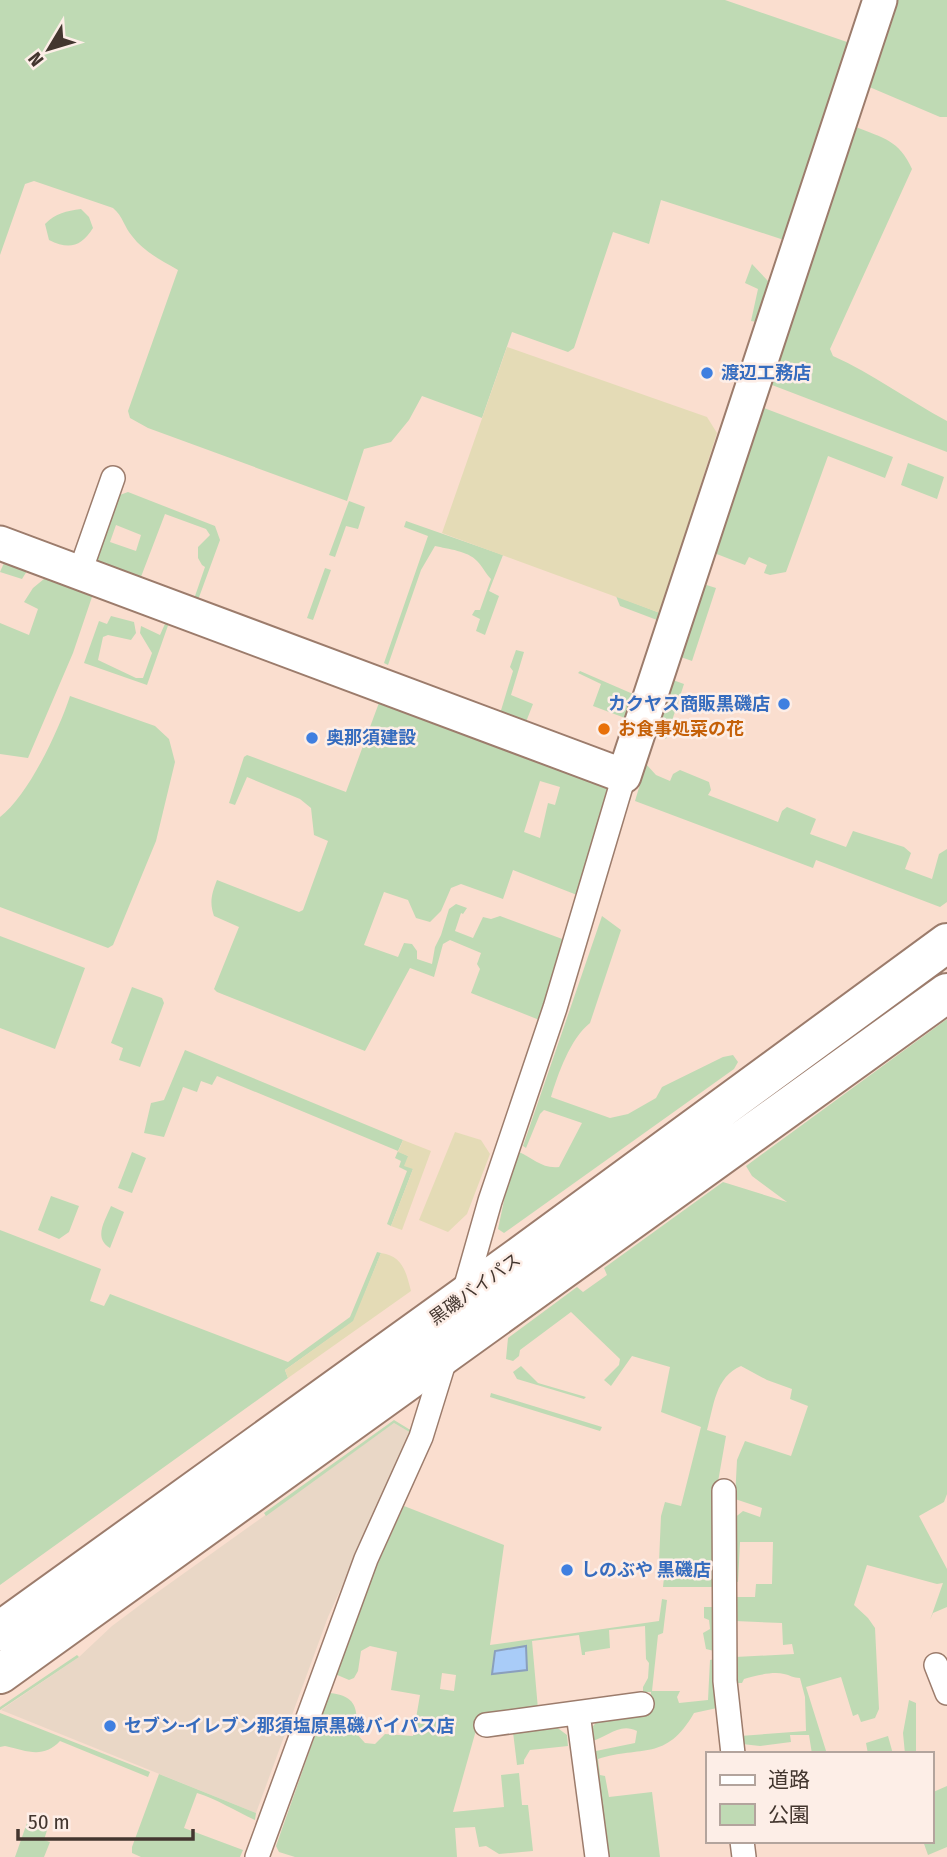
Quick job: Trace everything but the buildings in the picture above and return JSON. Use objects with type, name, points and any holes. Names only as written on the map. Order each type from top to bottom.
[{"type":"highway","name":"黒磯バイパス","points":[[0,1631],[463,1298],[947,943]]},
{"type":"highway","name":"黒磯バイパス","points":[[0,1674],[947,993]]},
{"type":"street","points":[[262,1856],[366,1559],[421,1437],[490,1201],[555,1008],[624,776],[880,0]]},
{"type":"street","points":[[80,572],[113,478]]},
{"type":"street","points":[[0,543],[624,776]]},
{"type":"street","points":[[724,1491],[725,1681],[733,1752]]},
{"type":"street","points":[[936,1665],[947,1693]]},
{"type":"street","points":[[486,1725],[642,1704]]},
{"type":"street","points":[[578,1713],[597,1857]]},
{"type":"shaded area","points":[[394,1423],[411,1433],[328,1617],[256,1813],[1,1710],[79,1657],[112,1626],[148,1599]]},
{"type":"green space","points":[[0,0],[725,0],[847,42],[850,48],[787,241],[661,200],[649,244],[613,232],[574,348],[568,352],[512,332],[482,418],[422,396],[409,420],[391,442],[364,449],[347,501],[148,428],[130,418],[128,411],[178,270],[142,247],[113,208],[34,181],[25,184],[0,255]]},
{"type":"green space","points":[[888,0],[947,0],[947,117],[940,117],[867,86]]},
{"type":"green space","points":[[856,127],[882,137],[896,146],[912,169],[830,349],[833,356],[947,421],[947,452],[772,385],[766,372],[846,131]]},
{"type":"green space","points":[[81,209],[89,217],[93,228],[84,239],[69,246],[49,240],[45,224],[62,213]]},
{"type":"green space","points":[[752,264],[768,281],[757,322],[751,321],[758,289],[745,283]]},
{"type":"green space","points":[[759,406],[893,457],[885,478],[828,456],[786,572],[770,575],[764,573],[767,565],[749,557],[745,565],[709,551]]},
{"type":"green space","points":[[908,463],[944,477],[937,499],[901,485]]},
{"type":"green space","points":[[128,492],[215,526],[220,540],[198,600],[194,599],[205,567],[198,558],[198,547],[210,535],[206,529],[165,514],[139,582],[99,568],[95,558],[117,496]],"holes":[[[116,525],[141,535],[136,551],[110,542]]]},
{"type":"green space","points":[[349,501],[365,507],[358,529],[346,526],[335,557],[329,555]]},
{"type":"green space","points":[[406,521],[503,555],[489,591],[499,596],[485,635],[476,631],[480,619],[472,615],[475,610],[480,610],[491,579],[479,563],[468,555],[435,546],[421,570],[388,665],[384,663],[428,536],[404,527]]},
{"type":"green space","points":[[7,556],[30,566],[22,579],[0,572]]},
{"type":"green space","points":[[325,568],[331,570],[313,620],[307,618]]},
{"type":"green space","points":[[50,574],[94,591],[73,653],[28,758],[0,754],[0,623],[29,635],[38,609],[24,602],[33,588]]},
{"type":"green space","points":[[700,583],[716,588],[692,661],[678,656]]},
{"type":"green space","points":[[616,596],[660,613],[657,620],[620,606]]},
{"type":"green space","points":[[111,616],[134,622],[136,633],[131,640],[108,635],[103,637],[98,660],[136,678],[143,678],[152,653],[140,633],[141,626],[160,635],[168,617],[171,617],[147,685],[84,663],[99,621],[107,624]]},
{"type":"green space","points":[[516,650],[524,652],[511,695],[533,704],[524,727],[499,717],[513,671],[510,667]]},
{"type":"green space","points":[[580,671],[633,694],[625,718],[593,706],[601,684],[578,673]]},
{"type":"green space","points":[[670,679],[684,684],[666,739],[652,732]]},
{"type":"green space","points":[[70,696],[155,726],[169,739],[175,762],[156,841],[113,945],[108,948],[0,907],[0,817],[11,807],[32,778]]},
{"type":"green space","points":[[380,700],[610,784],[577,895],[513,870],[503,899],[461,884],[451,888],[441,911],[430,922],[416,918],[408,900],[384,892],[364,945],[398,957],[404,943],[412,944],[417,951],[417,959],[432,964],[435,947],[449,909],[456,904],[467,908],[461,913],[455,931],[473,938],[483,917],[491,919],[500,916],[565,940],[542,1021],[471,993],[480,969],[477,964],[481,953],[450,940],[443,944],[434,977],[410,968],[365,1051],[214,989],[239,927],[214,916],[212,898],[217,880],[299,912],[303,910],[328,841],[314,835],[311,808],[300,799],[247,777],[235,805],[229,803],[244,757],[247,755],[346,792]],"holes":[[[540,781],[560,787],[555,805],[548,803],[540,838],[524,832]]]},
{"type":"green space","points":[[646,764],[656,775],[670,781],[673,774],[680,770],[709,782],[711,790],[708,795],[778,822],[782,811],[787,807],[816,819],[810,834],[846,847],[853,831],[904,847],[911,853],[905,869],[932,879],[939,854],[947,849],[947,902],[940,907],[816,860],[813,868],[635,801]]},
{"type":"green space","points":[[602,916],[621,930],[590,1023],[571,1047],[551,1097],[610,1118],[628,1114],[656,1098],[662,1087],[723,1057],[733,1055],[738,1062],[734,1069],[504,1233],[498,1229],[512,1163],[519,1152],[543,1165],[559,1167],[582,1123],[544,1110],[526,1148],[523,1146]]},
{"type":"green space","points":[[0,936],[85,968],[55,1049],[0,1028]]},
{"type":"green space","points":[[132,987],[162,998],[164,1003],[140,1067],[119,1060],[123,1048],[111,1043]]},
{"type":"green space","points":[[947,1019],[947,1494],[944,1502],[919,1516],[947,1569],[947,1607],[933,1613],[930,1620],[943,1583],[937,1584],[867,1565],[854,1605],[875,1628],[879,1709],[875,1718],[861,1722],[858,1714],[853,1716],[841,1677],[806,1687],[826,1752],[812,1752],[809,1735],[790,1735],[791,1742],[760,1746],[742,1744],[740,1736],[806,1731],[805,1697],[800,1678],[786,1674],[769,1673],[736,1683],[735,1657],[794,1654],[792,1644],[783,1645],[782,1623],[735,1621],[735,1597],[755,1597],[756,1584],[772,1584],[773,1542],[740,1542],[738,1582],[733,1581],[733,1519],[743,1511],[760,1517],[762,1508],[735,1499],[737,1460],[745,1441],[791,1456],[808,1406],[790,1399],[792,1389],[741,1366],[726,1377],[717,1393],[707,1430],[726,1436],[715,1499],[714,1587],[663,1587],[665,1568],[659,1562],[661,1516],[665,1502],[681,1506],[701,1427],[661,1412],[670,1367],[632,1356],[611,1386],[604,1380],[619,1365],[620,1359],[571,1312],[520,1350],[519,1356],[513,1361],[506,1359],[508,1338],[577,1287],[583,1292],[607,1275],[604,1268],[723,1182],[787,1202],[752,1176],[746,1166]]},
{"type":"green space","points":[[185,1050],[403,1140],[398,1151],[217,1076],[212,1085],[201,1081],[197,1092],[183,1087],[164,1137],[144,1133],[151,1103],[164,1100]]},
{"type":"green space","points":[[398,1151],[408,1156],[413,1169],[391,1226],[387,1224],[407,1171],[399,1167],[401,1161],[395,1158]]},
{"type":"green space","points":[[132,1152],[146,1158],[132,1193],[118,1188]]},
{"type":"green space","points":[[51,1196],[79,1206],[69,1232],[59,1239],[38,1230]]},
{"type":"green space","points":[[111,1206],[124,1212],[110,1248],[101,1234]]},
{"type":"green space","points":[[0,1230],[101,1269],[90,1301],[104,1306],[110,1294],[288,1362],[350,1317],[377,1252],[381,1253],[354,1321],[285,1370],[288,1378],[0,1585]]},
{"type":"green space","points":[[521,1366],[538,1383],[586,1397],[584,1399],[517,1379],[513,1372]]},
{"type":"green space","points":[[491,1393],[602,1427],[600,1431],[490,1397]]},
{"type":"green space","points":[[394,1420],[412,1431],[411,1433],[394,1423],[266,1516],[264,1513]]},
{"type":"green space","points":[[404,1506],[504,1545],[490,1645],[659,1621],[662,1599],[667,1600],[663,1633],[658,1635],[652,1691],[680,1691],[677,1697],[679,1703],[708,1700],[710,1660],[715,1659],[717,1708],[694,1713],[684,1728],[663,1745],[598,1759],[600,1775],[605,1776],[609,1797],[652,1792],[660,1857],[605,1857],[591,1752],[635,1743],[637,1731],[619,1729],[589,1742],[588,1733],[597,1721],[649,1713],[651,1692],[643,1692],[649,1663],[646,1659],[645,1626],[609,1630],[610,1648],[585,1652],[585,1655],[582,1655],[579,1635],[532,1641],[538,1709],[480,1716],[453,1812],[504,1807],[501,1775],[519,1773],[522,1805],[528,1805],[533,1851],[499,1854],[486,1846],[479,1847],[475,1827],[455,1828],[457,1857],[295,1857],[279,1852],[276,1846],[330,1693],[346,1697],[354,1705],[357,1717],[356,1733],[365,1743],[375,1744],[385,1734],[413,1736],[420,1695],[391,1690],[397,1652],[370,1646],[361,1651],[358,1671],[354,1678],[349,1680],[335,1674],[370,1580]],"holes":[[[442,1673],[456,1675],[454,1691],[440,1689]]]},
{"type":"green space","points":[[704,1607],[715,1607],[714,1651],[706,1649],[703,1633],[710,1629],[709,1620],[704,1618]]},
{"type":"green space","points":[[77,1655],[79,1657],[0,1710],[0,1707]]},
{"type":"green space","points":[[909,1700],[916,1703],[916,1752],[905,1752],[903,1733]]},
{"type":"green space","points":[[0,1713],[150,1772],[148,1777],[60,1741],[54,1747],[41,1752],[0,1747]]},
{"type":"green space","points":[[555,1726],[567,1735],[568,1746],[530,1750],[524,1764],[517,1765],[513,1732]]},
{"type":"green space","points":[[888,1736],[892,1752],[868,1752],[866,1743]]},
{"type":"green space","points":[[159,1774],[256,1813],[255,1820],[197,1793],[184,1828],[243,1850],[240,1857],[141,1857],[132,1853]]},
{"type":"green space","points":[[947,1786],[947,1847],[928,1855],[924,1843],[933,1843],[933,1792]]},
{"type":"green space","points":[[28,1820],[48,1827],[44,1840],[50,1842],[44,1857],[15,1857]]},
{"type":"sand","points":[[507,347],[707,417],[717,433],[660,613],[442,533]]},
{"type":"sand","points":[[455,1132],[481,1140],[490,1154],[467,1214],[448,1232],[419,1220]]},
{"type":"sand","points":[[403,1140],[431,1151],[402,1230],[391,1226],[413,1169],[404,1166],[408,1156],[398,1152]]},
{"type":"sand","points":[[381,1253],[399,1261],[411,1291],[288,1378],[285,1370],[353,1321]]},
{"type":"water","points":[[526,1646],[527,1670],[492,1674],[495,1651]]},
{"type":"place","name":"渡辺工務店","points":[[707,373]]},
{"type":"place","name":"カクヤス商販黒磯店","points":[[784,704]]},
{"type":"place","name":"お食事処菜の花","points":[[604,729]]},
{"type":"place","name":"奥那須建設","points":[[312,738]]},
{"type":"place","name":"しのぶや 黒磯店","points":[[567,1570]]},
{"type":"place","name":"セブン-イレブン那須塩原黒磯バイパス店","points":[[110,1726]]}]
